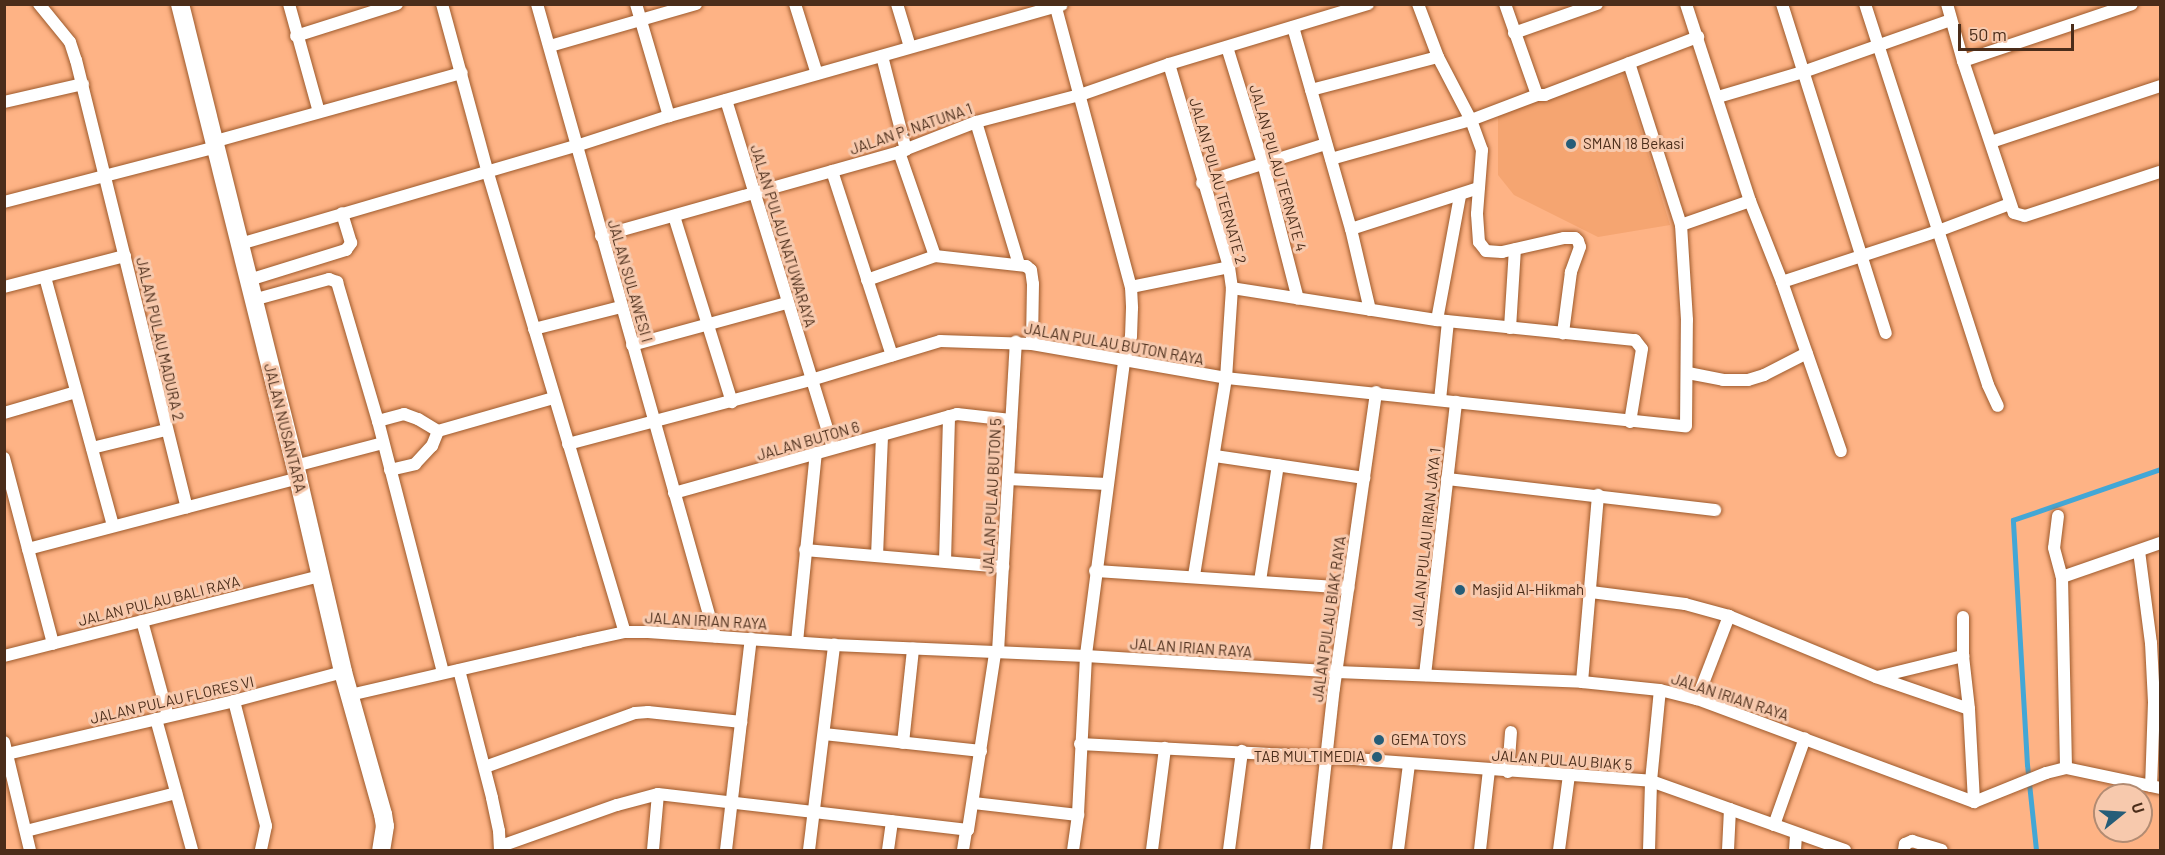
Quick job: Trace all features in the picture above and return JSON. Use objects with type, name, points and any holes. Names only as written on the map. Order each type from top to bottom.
[{"type":"street","name":"JALAN PULAU MADURA 2","points":[[39,4],[70,42],[83,84],[166,430],[187,507]]},
{"type":"street","name":"JALAN NUSANTARA","points":[[180,4],[343,672],[383,814],[385,826],[381,850]]},
{"type":"street","points":[[289,4],[296,36],[319,112]]},
{"type":"street","points":[[296,36],[397,4]]},
{"type":"street","points":[[442,4],[487,170],[625,632]]},
{"type":"street","name":"JALAN SULAWESI I","points":[[537,4],[715,636]]},
{"type":"street","points":[[636,4],[669,116]]},
{"type":"street","points":[[550,46],[696,4]]},
{"type":"street","points":[[795,4],[817,74]]},
{"type":"street","points":[[897,4],[910,47]]},
{"type":"street","name":"JALAN P. NATUNA 1","points":[[601,236],[902,151],[976,122],[1080,95],[1169,64],[1368,4]]},
{"type":"street","points":[[1418,4],[1438,57],[1472,120],[1482,150],[1479,242],[1486,251],[1515,249],[1564,238],[1575,238],[1578,241],[1580,247],[1571,272],[1563,333]]},
{"type":"street","points":[[1505,4],[1537,94]]},
{"type":"street","points":[[1514,33],[1597,4]]},
{"type":"street","points":[[1686,4],[1750,201],[1782,282],[1841,451]]},
{"type":"street","points":[[1782,4],[1887,333]]},
{"type":"street","points":[[1864,4],[1988,385],[1998,406]]},
{"type":"street","points":[[1947,4],[1963,61],[2014,213],[2025,216],[2160,172]]},
{"type":"street","points":[[1963,61],[2132,4]]},
{"type":"street","points":[[240,243],[576,146],[669,116],[1058,5],[1131,287],[1131,336],[1124,362],[1095,571],[1086,656],[1078,815],[1073,850]]},
{"type":"street","points":[[1718,97],[1803,72],[1951,20]]},
{"type":"street","points":[[1293,27],[1351,229],[1370,310]]},
{"type":"street","points":[[1331,159],[1472,120],[1537,94],[1545,95],[1698,37]]},
{"type":"street","name":"JALAN PULAU TERNATE 4","points":[[1227,47],[1263,164],[1298,299]]},
{"type":"street","points":[[882,56],[902,151],[934,256]]},
{"type":"street","points":[[1311,90],[1438,57]]},
{"type":"street","points":[[1629,63],[1681,225],[1688,373],[1723,380],[1748,380],[1764,375],[1807,353]]},
{"type":"street","name":"JALAN PULAU TERNATE 2","points":[[1169,64],[1202,183],[1229,267],[1232,288],[1226,378],[1194,576]]},
{"type":"street","points":[[4,202],[104,177],[319,112],[462,73]]},
{"type":"street","points":[[4,102],[83,84]]},
{"type":"street","points":[[1992,142],[2160,86]]},
{"type":"street","name":"JALAN PULAU NATUWARAYA","points":[[726,100],[833,448]]},
{"type":"street","points":[[976,122],[1019,264]]},
{"type":"street","points":[[1202,183],[1326,144]]},
{"type":"street","points":[[832,171],[892,356]]},
{"type":"street","points":[[1351,229],[1460,196],[1479,188]]},
{"type":"street","points":[[1440,400],[1442,321],[1460,196]]},
{"type":"street","points":[[1681,225],[1750,201]]},
{"type":"street","points":[[1782,282],[1938,231],[2010,204]]},
{"type":"street","points":[[249,280],[346,250],[351,243],[342,213]]},
{"type":"street","points":[[674,216],[732,402]]},
{"type":"street","points":[[1510,328],[1515,249]]},
{"type":"street","points":[[4,287],[124,256]]},
{"type":"street","points":[[867,280],[934,256],[1019,264],[1029,267],[1032,274],[1032,344]]},
{"type":"street","points":[[1131,287],[1229,267]]},
{"type":"street","points":[[45,277],[113,526]]},
{"type":"street","points":[[253,300],[329,279],[337,282],[378,421],[443,673]]},
{"type":"street","points":[[1232,288],[1442,321],[1635,340],[1641,345],[1630,422]]},
{"type":"street","points":[[632,345],[787,303]]},
{"type":"street","points":[[534,329],[621,307]]},
{"type":"street","name":"JALAN PULAU BUTON RAYA","points":[[568,444],[732,402],[940,341],[1016,342],[1226,378],[1376,392],[1630,422],[1686,426],[1688,373]]},
{"type":"street","name":"JALAN PULAU BUTON 5","points":[[963,850],[973,803],[997,652],[1016,342]]},
{"type":"street","points":[[4,413],[76,392]]},
{"type":"street","name":"JALAN PULAU BIAK RAYA","points":[[1316,850],[1348,588],[1376,392]]},
{"type":"street","points":[[378,421],[404,414],[418,418],[438,430],[554,398]]},
{"type":"street","name":"JALAN PULAU IRIAN JAYA 1","points":[[1425,675],[1456,402]]},
{"type":"street","name":"JALAN BUTON 6","points":[[674,493],[957,414],[1011,420]]},
{"type":"street","points":[[945,561],[950,416]]},
{"type":"street","points":[[92,448],[166,430]]},
{"type":"street","points":[[390,470],[415,464],[432,446],[438,430]]},
{"type":"street","points":[[877,556],[882,435]]},
{"type":"street","points":[[28,549],[187,507],[382,443]]},
{"type":"street","points":[[797,642],[816,453]]},
{"type":"street","points":[[1215,456],[1364,478]]},
{"type":"street","points":[[4,458],[53,644]]},
{"type":"street","points":[[1260,581],[1278,465]]},
{"type":"street","points":[[1447,478],[1715,510]]},
{"type":"street","points":[[1008,479],[1107,484]]},
{"type":"street","points":[[1582,682],[1598,495]]},
{"type":"street","points":[[2058,516],[2054,548],[2062,577],[2066,768]]},
{"type":"street","points":[[2062,577],[2160,543]]},
{"type":"street","points":[[806,550],[1003,567]]},
{"type":"street","points":[[1963,617],[1963,656],[1969,709],[1974,802],[2046,773],[2066,768],[2156,787],[2156,641],[2139,550]]},
{"type":"street","points":[[1095,571],[1348,588]]},
{"type":"street","name":"JALAN PULAU BALI RAYA","points":[[4,656],[320,576]]},
{"type":"street","points":[[1591,592],[1685,604],[1729,616],[1875,677],[1969,709]]},
{"type":"street","points":[[1697,699],[1729,616]]},
{"type":"street","points":[[142,621],[176,793],[192,850]]},
{"type":"street","name":"JALAN IRIAN RAYA","points":[[350,695],[625,632],[834,645],[1086,656],[1337,672],[1582,682],[1660,690],[1697,699],[1974,802]]},
{"type":"street","points":[[726,850],[752,639]]},
{"type":"street","points":[[808,850],[834,645]]},
{"type":"street","points":[[903,743],[913,649]]},
{"type":"street","points":[[1875,677],[1963,656]]},
{"type":"street","points":[[459,670],[484,766],[501,848],[617,805],[658,794],[679,794],[732,803],[967,830]]},
{"type":"street","name":"JALAN PULAU FLORES VI","points":[[6,748],[162,718],[343,672]]},
{"type":"street","points":[[1649,850],[1650,781],[1660,690]]},
{"type":"street","points":[[234,701],[266,826],[261,850]]},
{"type":"street","points":[[484,766],[635,713],[648,712],[741,722]]},
{"type":"street","points":[[1508,772],[1511,732]]},
{"type":"street","points":[[824,734],[981,751]]},
{"type":"street","points":[[1774,825],[1804,738]]},
{"type":"street","name":"JALAN PULAU BIAK 5","points":[[1080,744],[1328,757],[1650,781],[1845,850]]},
{"type":"street","points":[[6,748],[30,850]]},
{"type":"street","points":[[1152,850],[1165,748]]},
{"type":"street","points":[[1229,850],[1242,752]]},
{"type":"street","points":[[1398,850],[1409,764]]},
{"type":"street","points":[[1480,850],[1489,770]]},
{"type":"street","points":[[1559,850],[1569,775]]},
{"type":"street","points":[[26,831],[176,793]]},
{"type":"street","points":[[653,850],[658,794]]},
{"type":"street","points":[[973,803],[1078,815]]},
{"type":"street","points":[[1728,850],[1730,809]]},
{"type":"street","points":[[888,850],[892,821]]},
{"type":"street","points":[[1795,850],[1796,834]]},
{"type":"street","points":[[1904,850],[1905,844],[1912,841],[1942,850]]},
{"type":"shaded area","name":"SMAN 18 Bekasi","points":[[1624,75],[1670,225],[1598,237],[1514,195],[1498,175],[1498,112]]},
{"type":"waterway","points":[[2036,850],[2027,765],[2013,520],[2160,469]]},
{"type":"place","name":"SMAN 18 Bekasi","points":[[1571,144]]},
{"type":"place","name":"Masjid Al-Hikmah","points":[[1460,590]]},
{"type":"place","name":"GEMA TOYS","points":[[1379,740]]},
{"type":"place","name":"TAB MULTIMEDIA","points":[[1377,757]]}]
